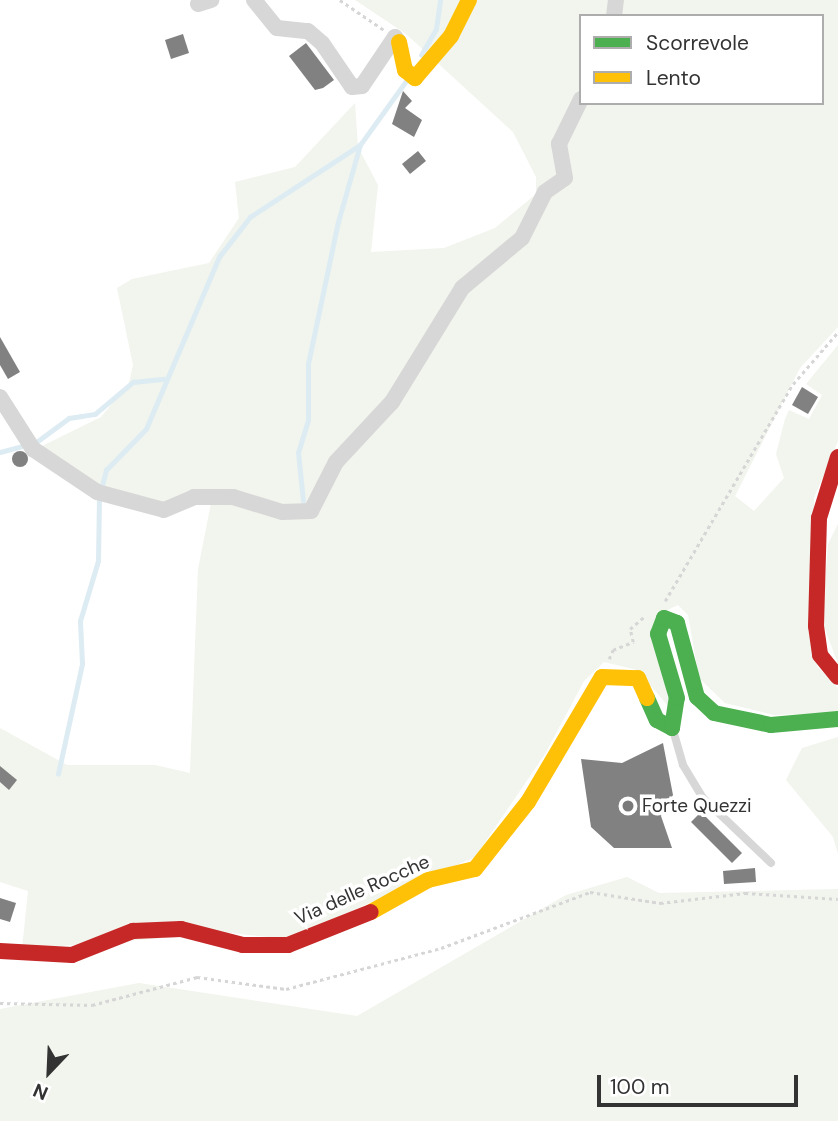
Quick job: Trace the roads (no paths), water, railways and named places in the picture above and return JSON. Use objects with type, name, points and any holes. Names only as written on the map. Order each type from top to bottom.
[{"type":"street","points":[[254,0],[277,29],[308,31],[322,43],[352,87],[362,86],[379,68],[397,40],[408,74],[439,53],[469,0]]},
{"type":"street","points":[[0,397],[33,449],[97,492],[164,510],[194,497],[233,497],[282,512],[311,511],[336,462],[392,402],[462,288],[522,238],[545,192],[565,178],[559,144],[579,103]]},
{"type":"street","points":[[838,457],[819,519],[816,626],[820,655],[838,677]]},
{"type":"street","points":[[672,727],[677,698],[658,634],[664,618],[677,623],[698,697],[714,713],[771,725],[838,719]]},
{"type":"street","name":"Via delle Rocche","points":[[0,951],[72,955],[133,932],[181,929],[243,945],[288,945],[382,908],[428,880],[475,869],[527,802],[602,677],[638,678],[657,720],[672,727]]},
{"type":"lane","points":[[672,727],[682,765],[703,798],[771,863]]},
{"type":"waterway","points":[[421,55],[436,29],[440,0]]},
{"type":"waterway","points":[[303,501],[298,453],[308,420],[308,364],[338,222],[360,145],[406,81]]},
{"type":"waterway","points":[[101,489],[106,470],[146,429],[219,257],[250,217],[360,145]]},
{"type":"waterway","points":[[35,443],[69,418],[95,414],[133,382],[164,379]]},
{"type":"waterway","points":[[0,452],[26,445]]},
{"type":"waterway","points":[[58,774],[82,664],[80,621],[98,561],[99,497]]},
{"type":"place","name":"Forte Quezzi","points":[[628,806]]}]
